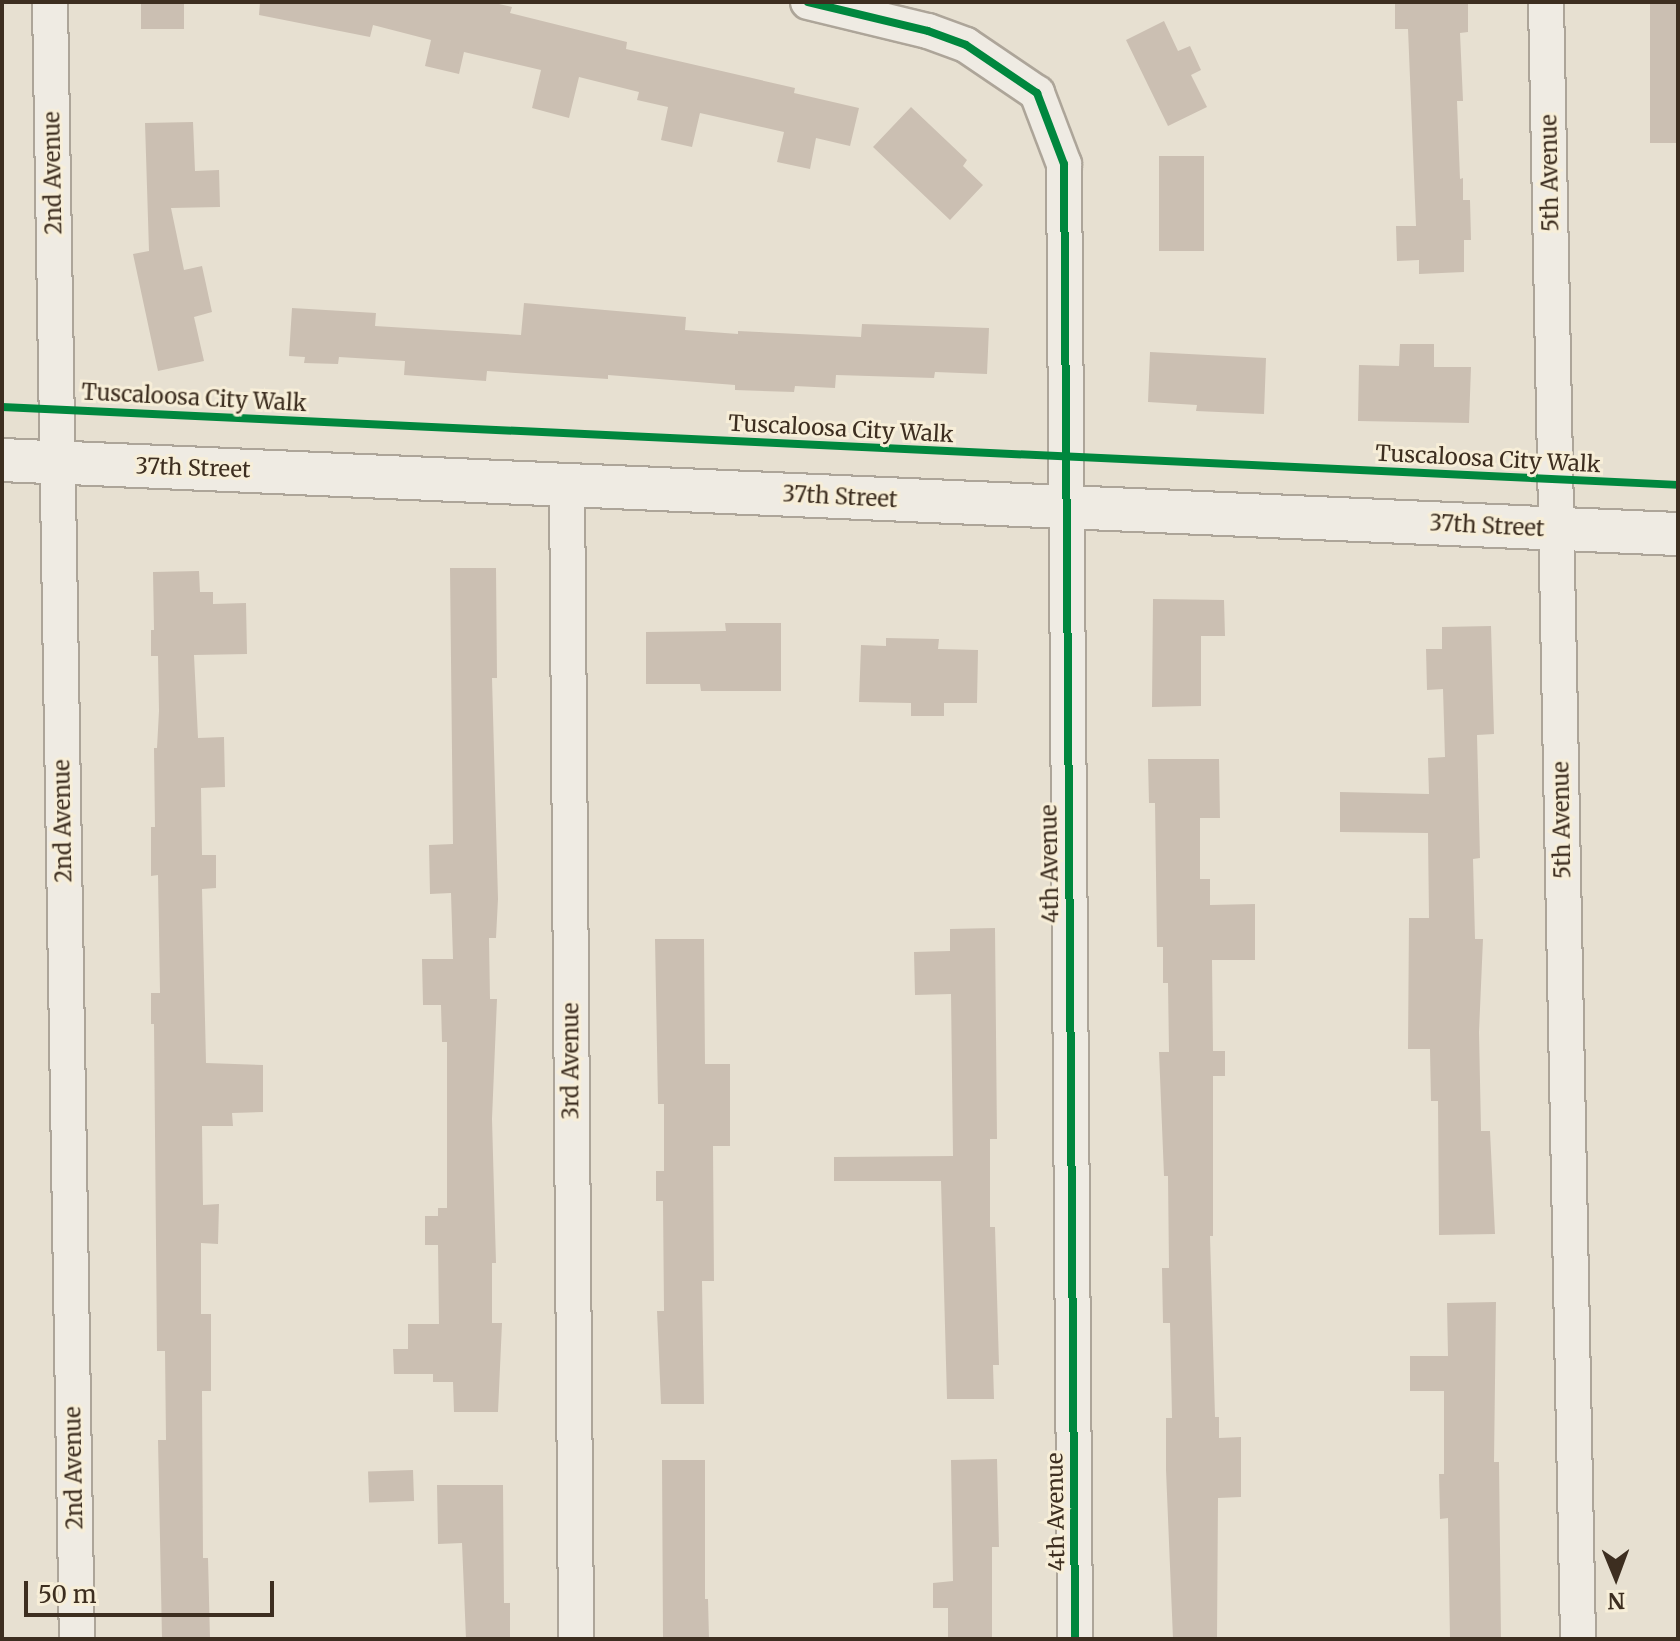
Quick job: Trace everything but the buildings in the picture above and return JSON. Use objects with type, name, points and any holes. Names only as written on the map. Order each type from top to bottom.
[{"type":"street","name":"2nd Avenue","points":[[50,2],[77,1639]]},
{"type":"street","name":"4th Avenue","points":[[808,2],[928,31],[966,45],[1037,93],[1064,164],[1075,1639]]},
{"type":"street","name":"5th Avenue","points":[[1546,2],[1578,1639]]},
{"type":"street","name":"37th Street","points":[[2,460],[1678,534]]},
{"type":"street","name":"3rd Avenue","points":[[567,483],[576,1639]]},
{"type":"cycle path","points":[[808,2],[928,31],[966,45],[1037,93],[1064,164],[1075,1639]]},
{"type":"cycle path","name":"Tuscaloosa City Walk","points":[[2,407],[1678,485]]}]
